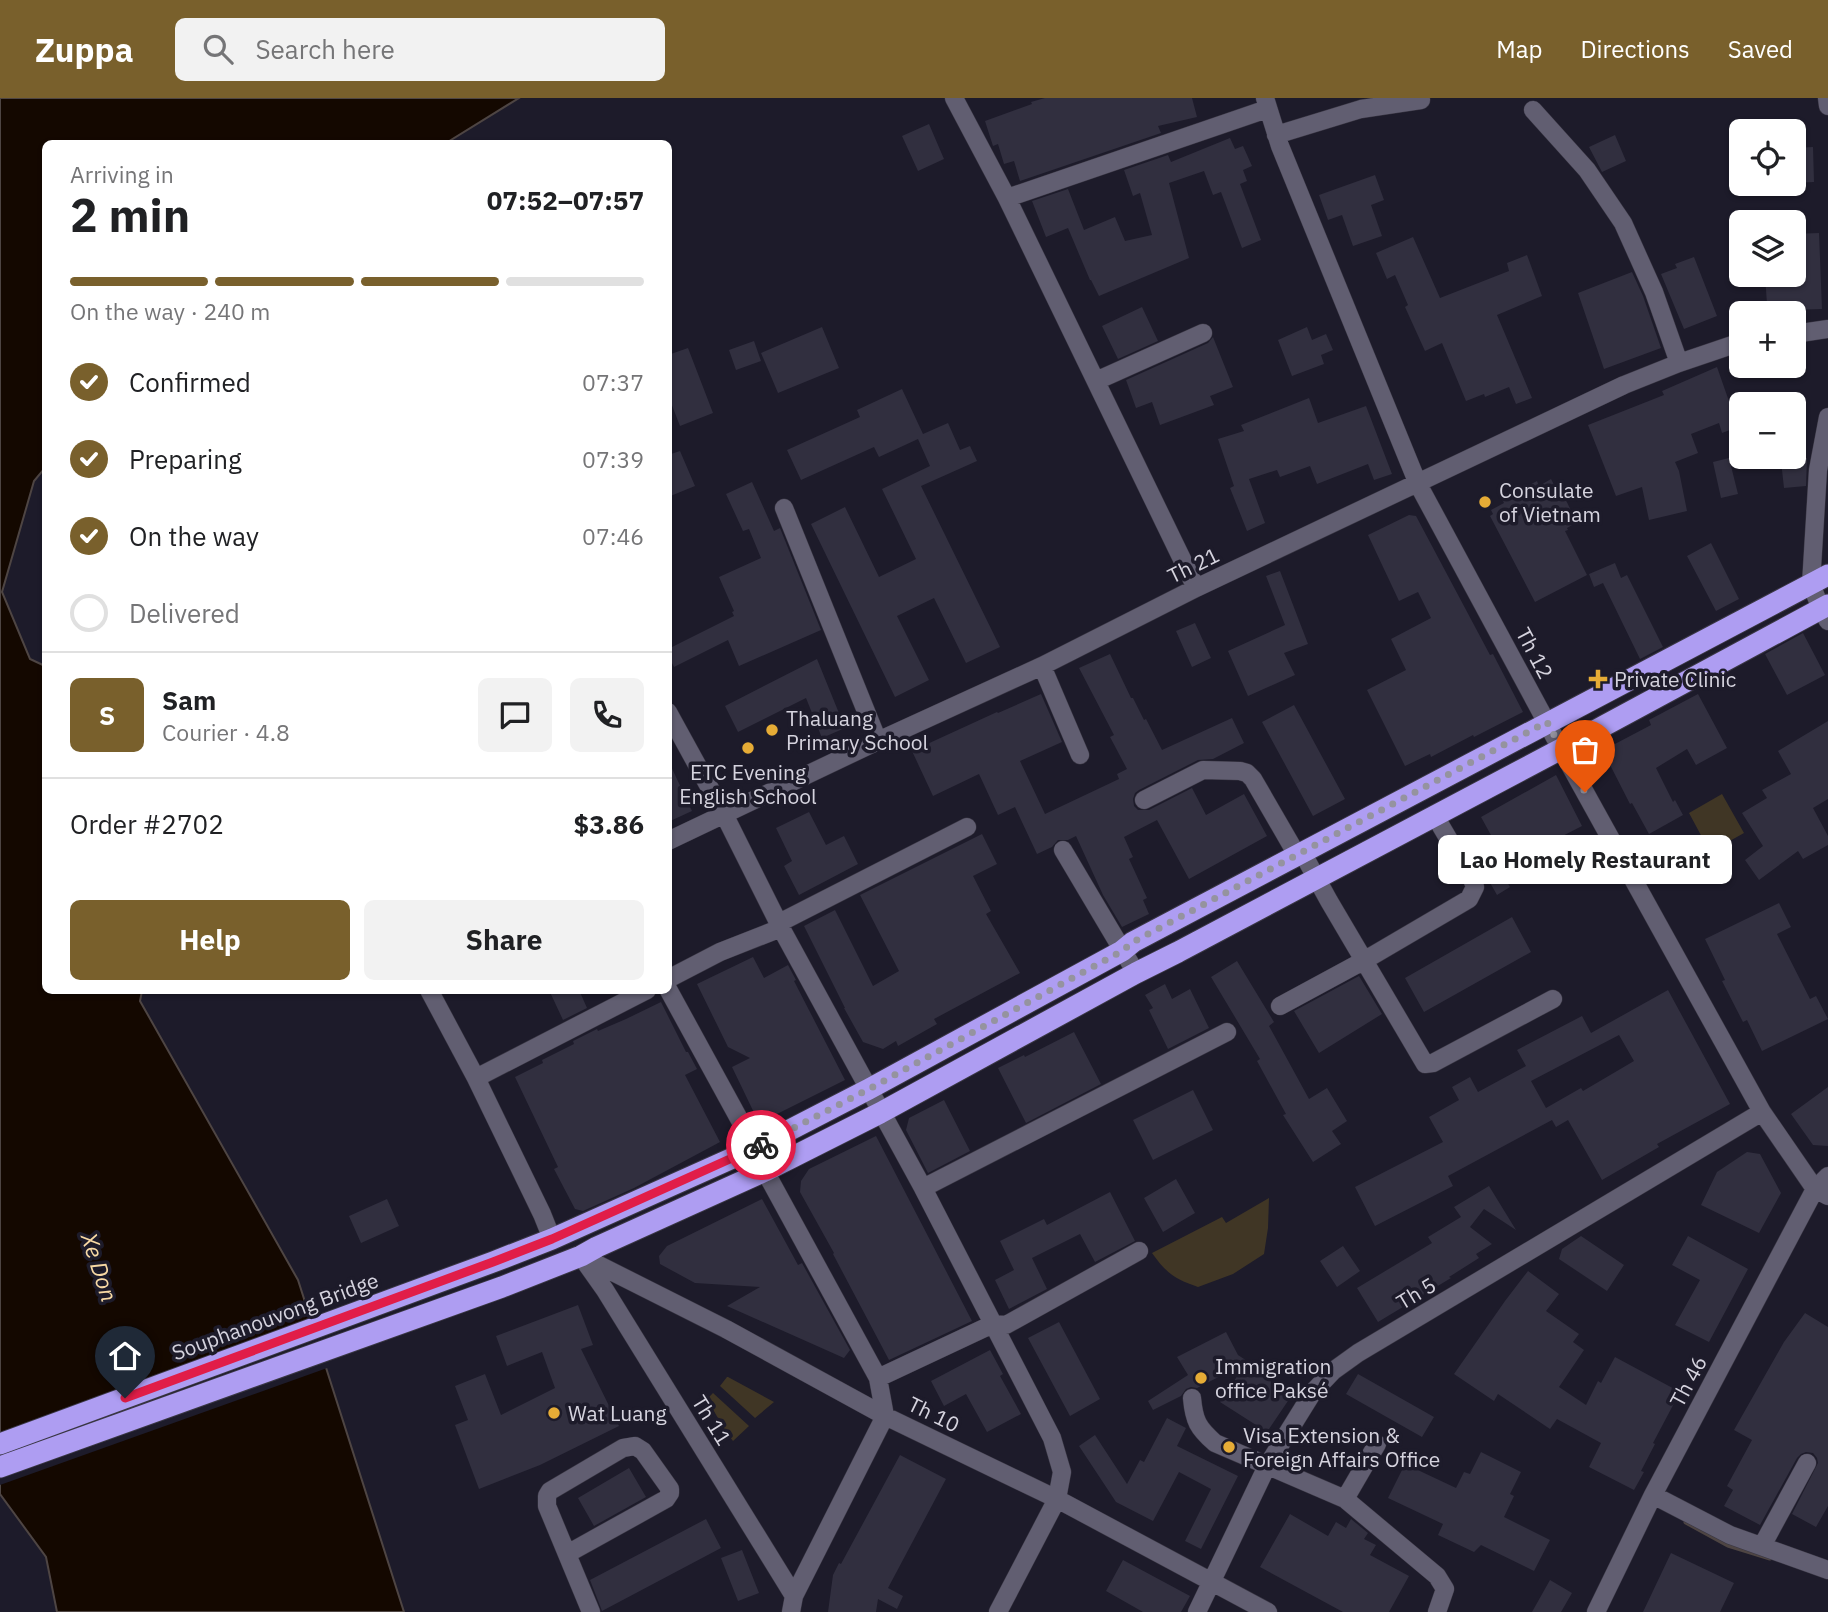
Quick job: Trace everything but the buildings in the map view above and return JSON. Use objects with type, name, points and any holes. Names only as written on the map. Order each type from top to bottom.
[{"type":"highway","name":"Souphanouvong Bridge","points":[[0,1444],[552,1239],[755,1148],[869,1089],[1122,951],[1133,942],[1820,579]]},
{"type":"highway","points":[[0,1467],[458,1303],[581,1256],[765,1171],[1316,878],[1826,612]]},
{"type":"street","points":[[954,98],[1007,198],[1196,588]]},
{"type":"street","points":[[1827,98],[1828,106]]},
{"type":"street","points":[[1276,135],[1361,109],[1421,100]]},
{"type":"street","points":[[1007,198],[1266,103]]},
{"type":"street","name":"Th 12","points":[[1266,103],[1276,135],[1418,484],[1762,1112],[1821,1193]]},
{"type":"street","points":[[1533,110],[1587,170],[1623,223],[1654,292],[1679,363]]},
{"type":"street","points":[[1806,333],[1828,330]]},
{"type":"street","points":[[1096,381],[1203,333]]},
{"type":"street","name":"Th 21","points":[[672,839],[1042,666],[1196,588],[1624,385],[1729,346]]},
{"type":"street","points":[[1826,612],[1820,579],[1818,470],[1828,417]]},
{"type":"street","points":[[783,508],[878,741]]},
{"type":"street","points":[[1042,666],[1080,755]]},
{"type":"street","points":[[672,719],[724,814],[780,926],[923,1188],[1052,1438],[1062,1472],[1057,1499],[998,1612]]},
{"type":"street","points":[[1144,800],[1203,770],[1240,771],[1253,779],[1316,878],[1425,1064],[1433,1063],[1553,999]]},
{"type":"street","points":[[1280,1006],[1469,899],[1475,887],[1472,879],[1435,816]]},
{"type":"street","points":[[672,977],[780,926],[967,827]]},
{"type":"street","points":[[1063,850],[1136,973]]},
{"type":"street","points":[[431,994],[476,1078],[552,1239]]},
{"type":"street","points":[[476,1078],[639,994]]},
{"type":"street","points":[[671,994],[878,1378],[885,1416],[792,1604]]},
{"type":"street","points":[[923,1188],[1227,1032]]},
{"type":"street","name":"Th 5","points":[[1197,1612],[1267,1466],[1313,1392],[1333,1371],[1358,1353],[1762,1112]]},
{"type":"street","name":"Th 46","points":[[1596,1612],[1653,1495],[1828,1176]]},
{"type":"street","points":[[878,1378],[993,1324],[1006,1325],[1139,1251]]},
{"type":"street","name":"Th 10","points":[[581,1256],[726,1329],[885,1416],[1057,1499],[1268,1612]]},
{"type":"street","name":"Th 11","points":[[581,1256],[606,1290],[792,1604]]},
{"type":"street","points":[[1192,1398],[1194,1415],[1201,1430],[1215,1443],[1345,1499],[1437,1576],[1445,1590],[1437,1612]]},
{"type":"street","points":[[1345,1499],[1377,1444]]},
{"type":"street","points":[[567,1554],[666,1499],[670,1489],[643,1451],[635,1446],[623,1448],[550,1491],[547,1496],[547,1506],[567,1554],[592,1612]]},
{"type":"street","points":[[1762,1546],[1807,1463]]},
{"type":"street","points":[[1653,1495],[1730,1535],[1828,1570]]},
{"type":"shaded area","points":[[1722,794],[1744,833],[1710,852],[1689,813]]},
{"type":"shaded area","points":[[1269,1198],[1264,1254],[1233,1274],[1198,1287],[1172,1274],[1152,1253],[1222,1217],[1226,1223]]},
{"type":"shaded area","points":[[727,1377],[774,1402],[755,1418],[720,1386]]},
{"type":"shaded area","points":[[713,1393],[749,1426],[733,1441],[707,1399]]},
{"type":"water","name":"Xe Don","points":[[0,98],[519,98],[451,140],[42,140],[42,472],[34,481],[2,592],[30,659],[42,665],[42,994],[141,994],[140,1001],[298,1280],[404,1612],[57,1612],[46,1557],[0,1494]]},
{"type":"pier","points":[[316,1325],[330,1367],[0,1485],[0,1438]]},
{"type":"waterway","points":[[1686,1522],[1728,1545],[1770,1558]]},
{"type":"way so far","points":[[761,1145],[1122,951],[1133,942],[1547,722],[1585,792]]},
{"type":"place","name":"Consulate of Vietnam","points":[[1485,502]]},
{"type":"place","name":"Private Clinic","points":[[1598,679]]},
{"type":"place","name":"Thaluang Primary School","points":[[772,730]]},
{"type":"place","name":"ETC Evening English School","points":[[748,748]]},
{"type":"place","name":"Lao Homely Restaurant","points":[[1585,792]]},
{"type":"place","name":"Immigration office Paksé","points":[[1201,1378]]},
{"type":"place","name":"Wat Luang","points":[[554,1413]]},
{"type":"place","name":"Visa Extension & Foreign Affairs Office","points":[[1229,1447]]},
{"type":"route","points":[[125,1398],[552,1239],[761,1145]]}]
